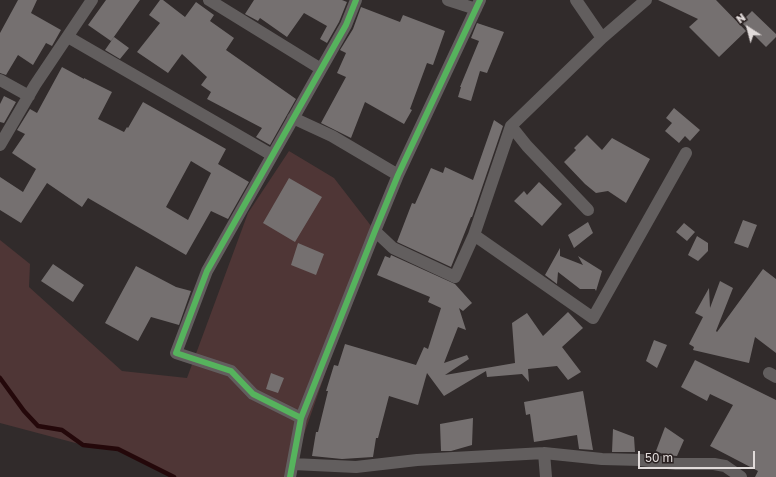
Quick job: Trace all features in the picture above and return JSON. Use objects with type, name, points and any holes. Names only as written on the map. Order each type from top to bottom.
[{"type":"street","points":[[0,145],[29,96],[92,0]]},
{"type":"street","points":[[209,0],[321,69]]},
{"type":"street","points":[[301,418],[253,394],[231,371],[176,353],[207,271],[346,26],[356,0]]},
{"type":"street","points":[[290,477],[301,418],[375,231],[398,175],[478,4],[448,0]]},
{"type":"street","points":[[576,0],[602,38]]},
{"type":"street","points":[[375,231],[393,248],[455,277],[474,235],[511,126],[602,38],[646,0]]},
{"type":"street","points":[[68,37],[272,155]]},
{"type":"street","points":[[0,80],[29,96]]},
{"type":"street","points":[[293,118],[332,136],[398,175]]},
{"type":"street","points":[[511,126],[527,146],[588,210]]},
{"type":"street","points":[[474,235],[593,318],[686,153]]},
{"type":"street","points":[[292,464],[356,467],[417,460],[544,453],[676,464],[714,464],[726,466],[741,477]]},
{"type":"street","points":[[544,453],[546,477]]},
{"type":"shaded area","points":[[289,151],[334,178],[375,231],[289,477],[172,477],[118,449],[83,445],[0,423],[0,240],[30,264],[29,287],[122,371],[187,378],[248,213]]},
{"type":"building","points":[[18,0],[37,0],[31,13],[61,30],[52,46],[46,43],[33,65],[18,55],[6,75],[0,73],[0,33]]},
{"type":"building","points":[[106,0],[140,0],[111,41],[88,25]]},
{"type":"building","points":[[160,0],[163,0],[185,17],[196,2],[214,15],[210,21],[234,38],[226,50],[296,99],[270,145],[256,137],[262,128],[207,99],[211,92],[201,85],[207,77],[182,54],[168,73],[137,52],[160,23],[149,15]]},
{"type":"building","points":[[254,0],[342,0],[347,2],[339,22],[327,43],[320,39],[327,26],[304,13],[287,37],[260,18],[258,21],[245,14]]},
{"type":"building","points":[[658,0],[716,0],[746,31],[719,57],[689,27],[698,19]]},
{"type":"building","points":[[361,7],[400,22],[403,15],[445,31],[433,65],[427,63],[410,109],[412,110],[404,124],[365,102],[351,138],[321,123],[346,77],[337,73],[346,53],[340,50],[353,29]]},
{"type":"building","points":[[752,11],[776,34],[776,37],[766,47],[741,22]]},
{"type":"building","points":[[477,23],[504,32],[487,73],[480,71],[471,101],[458,97],[460,87],[479,41],[471,38]]},
{"type":"building","points":[[114,37],[129,48],[120,59],[105,50]]},
{"type":"building","points":[[62,67],[112,92],[98,119],[124,132],[127,127],[128,128],[143,102],[226,149],[218,164],[249,182],[228,219],[211,211],[186,255],[88,198],[82,207],[47,183],[21,223],[0,210],[0,177],[23,192],[36,169],[12,153],[25,134],[17,130],[30,109],[37,113]],"holes":[[[191,161],[211,173],[188,220],[166,207]]]},
{"type":"building","points":[[4,96],[16,102],[4,123],[0,122],[0,104]]},
{"type":"building","points":[[674,108],[700,130],[690,141],[685,136],[679,143],[665,131],[672,123],[666,118]]},
{"type":"building","points":[[494,120],[503,126],[472,217],[451,267],[397,242],[412,203],[415,204],[431,168],[443,173],[445,167],[473,180]]},
{"type":"building","points":[[587,135],[602,150],[612,138],[650,159],[626,203],[608,191],[596,193],[564,162],[576,150],[574,148]]},
{"type":"building","points":[[289,178],[322,197],[295,242],[263,223]]},
{"type":"building","points":[[539,182],[562,204],[542,226],[514,201],[524,191],[527,195]]},
{"type":"building","points":[[743,220],[757,225],[748,248],[734,243]]},
{"type":"building","points":[[588,222],[593,233],[574,248],[568,235]]},
{"type":"building","points":[[684,223],[695,232],[687,241],[676,232]]},
{"type":"building","points":[[697,236],[708,243],[708,251],[698,261],[688,255]]},
{"type":"building","points":[[298,243],[324,254],[316,275],[291,265]]},
{"type":"building","points":[[560,248],[560,256],[583,265],[578,256],[602,271],[596,291],[595,289],[580,289],[558,272],[557,284],[545,275]]},
{"type":"building","points":[[391,255],[455,284],[472,303],[463,311],[459,308],[466,330],[458,327],[444,363],[467,355],[469,359],[445,375],[515,363],[512,323],[527,313],[543,336],[568,312],[583,328],[562,347],[581,372],[568,380],[557,366],[528,369],[529,382],[522,374],[487,377],[486,371],[444,396],[427,373],[418,405],[389,396],[378,438],[376,438],[373,457],[342,459],[312,456],[316,432],[318,432],[328,391],[326,391],[334,365],[338,366],[345,344],[416,365],[424,347],[428,349],[441,308],[428,302],[430,297],[377,275],[385,256],[390,258]]},
{"type":"building","points":[[53,264],[84,285],[73,302],[41,281]]},
{"type":"building","points":[[136,266],[176,287],[191,291],[179,325],[151,317],[138,341],[105,323]]},
{"type":"building","points":[[763,269],[776,279],[776,353],[755,337],[749,363],[693,350],[694,347],[689,344],[703,317],[695,313],[709,288],[710,308],[720,281],[733,288],[716,331],[717,332]]},
{"type":"building","points":[[654,340],[667,345],[657,368],[646,361]]},
{"type":"building","points":[[695,360],[776,400],[776,477],[755,477],[758,471],[710,446],[733,405],[710,394],[707,401],[681,387]]},
{"type":"building","points":[[271,373],[284,378],[278,393],[266,389]]},
{"type":"building","points":[[583,391],[593,450],[579,449],[577,435],[534,442],[530,414],[526,415],[524,402]]},
{"type":"building","points":[[473,418],[472,445],[451,451],[441,451],[440,424]]},
{"type":"building","points":[[665,427],[684,440],[677,456],[665,455],[656,451]]},
{"type":"building","points":[[613,429],[634,437],[635,452],[612,452]]},
{"type":"waterway","points":[[0,378],[24,411],[38,426],[62,430],[83,445],[118,449],[174,477]]},
{"type":"cycle path","points":[[301,418],[253,394],[231,371],[176,353],[207,271],[346,25],[356,0]]},
{"type":"cycle path","points":[[290,477],[301,418],[375,231],[398,175],[480,0]]}]
